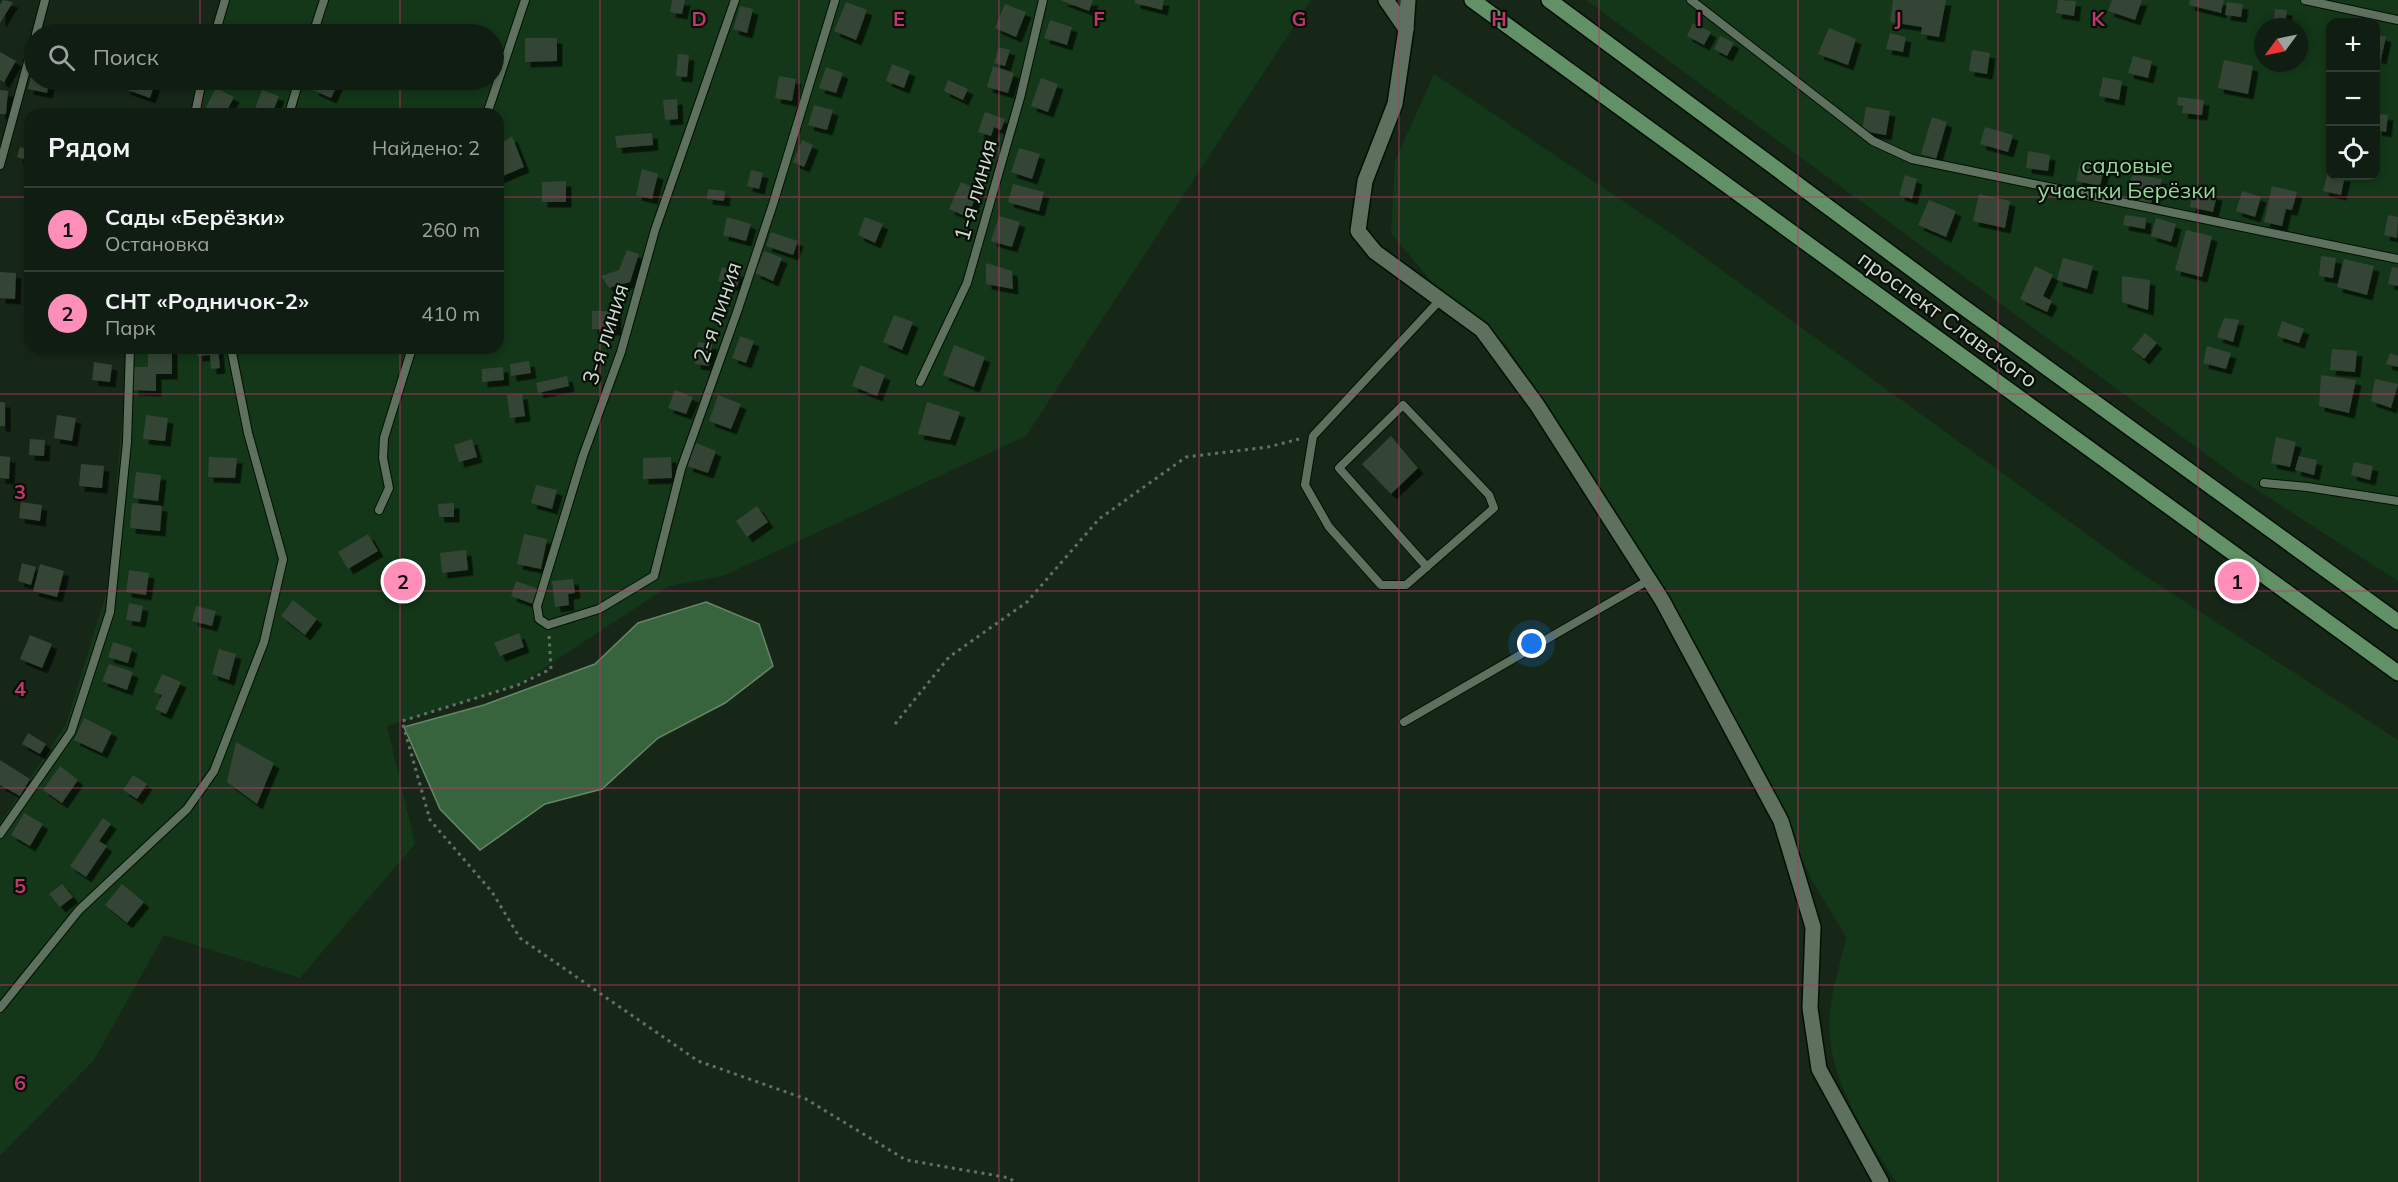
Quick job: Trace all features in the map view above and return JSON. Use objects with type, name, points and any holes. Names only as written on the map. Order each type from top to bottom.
[{"type":"main road","name":"проспект Славского","points":[[1472,0],[2398,673]]},
{"type":"main road","name":"проспект Славского","points":[[1549,0],[1959,304],[2398,622]]},
{"type":"street","points":[[1386,0],[1406,29]]},
{"type":"street","points":[[1408,0],[1395,104],[1365,181],[1358,231],[1375,252],[1482,330],[1537,405],[1649,580],[1780,821],[1813,927],[1810,1008],[1819,1070],[1881,1182]]},
{"type":"lane","points":[[39,24],[45,0]]},
{"type":"lane","points":[[218,24],[225,0]]},
{"type":"lane","points":[[316,24],[324,0]]},
{"type":"lane","points":[[504,63],[525,0]]},
{"type":"lane","name":"3-я линия","points":[[548,625],[538,619],[537,606],[583,456],[621,352],[655,230],[735,0]]},
{"type":"lane","name":"2-я линия","points":[[548,625],[599,609],[654,576],[681,469],[773,204],[835,0]]},
{"type":"lane","name":"1-я линия","points":[[920,382],[967,283],[1020,98],[1043,0]]},
{"type":"lane","points":[[1691,0],[1873,141],[1912,159],[2398,258]]},
{"type":"lane","points":[[2305,0],[2398,20]]},
{"type":"lane","points":[[0,165],[24,77]]},
{"type":"lane","points":[[196,108],[200,90]]},
{"type":"lane","points":[[291,108],[296,90]]},
{"type":"lane","points":[[489,108],[495,90]]},
{"type":"lane","points":[[1427,567],[1339,468],[1403,405],[1489,495],[1494,508],[1427,567],[1406,585],[1381,585],[1329,527],[1305,485],[1313,436],[1440,300]]},
{"type":"lane","points":[[0,834],[71,732],[110,612],[127,442],[130,354]]},
{"type":"lane","points":[[0,1008],[79,910],[187,809],[214,771],[264,642],[283,559],[248,433],[232,354]]},
{"type":"lane","points":[[379,510],[389,488],[383,458],[384,438],[410,354]]},
{"type":"lane","points":[[2264,483],[2398,501]]},
{"type":"lane","points":[[1404,722],[1649,580]]},
{"type":"path","points":[[894,724],[949,657],[1027,602],[1099,519],[1186,457],[1268,447],[1313,436]]},
{"type":"path","points":[[548,625],[551,669],[518,685],[402,721],[430,820],[492,892],[520,938],[698,1061],[806,1099],[906,1160],[1010,1178],[1014,1182]]},
{"type":"green space","points":[[224,0],[1311,0],[1026,436],[723,576],[669,586],[518,685],[387,726],[415,844],[300,978],[164,935],[94,1060],[0,1156],[0,823],[66,724],[114,568],[117,477],[128,354],[504,354],[504,108],[192,108],[197,90],[504,90],[504,24],[217,24]]},
{"type":"green space","name":"садовые участки Берёзки","points":[[1586,0],[2398,0],[2398,581],[2237,477]]},
{"type":"green space","points":[[1434,74],[1672,234],[2139,572],[2398,740],[2398,1182],[1896,1182],[1849,1102],[1833,1058],[1830,1013],[1846,937],[1812,880],[1725,701],[1597,488],[1505,343],[1435,286],[1391,233],[1395,161]]},
{"type":"shaded area","points":[[706,602],[759,624],[773,666],[725,703],[658,738],[602,789],[545,804],[480,850],[440,809],[404,727],[484,705],[595,664],[638,623]]},
{"type":"building","points":[[3,0],[13,2],[0,23],[0,5]]},
{"type":"building","points":[[672,0],[685,0],[682,14],[670,12]]},
{"type":"building","points":[[1060,0],[1093,0],[1089,11]]},
{"type":"building","points":[[1135,0],[1164,0],[1162,10],[1135,3]]},
{"type":"building","points":[[1893,0],[1946,0],[1939,37],[1921,34],[1922,27],[1890,22]]},
{"type":"building","points":[[2058,0],[2076,1],[2074,16],[2056,13]]},
{"type":"building","points":[[2112,0],[2142,0],[2135,20],[2108,11]]},
{"type":"building","points":[[2190,0],[2224,0],[2221,13],[2189,5]]},
{"type":"building","points":[[846,2],[867,10],[856,40],[834,31]]},
{"type":"building","points":[[2227,2],[2243,4],[2241,17],[2225,15]]},
{"type":"building","points":[[1005,4],[1026,12],[1016,37],[995,28]]},
{"type":"building","points":[[740,6],[753,9],[747,33],[733,29]]},
{"type":"building","points":[[2275,9],[2287,10],[2286,18],[2274,18]]},
{"type":"building","points":[[1050,20],[1072,27],[1067,45],[1044,38]]},
{"type":"building","points":[[1693,23],[1711,32],[1704,45],[1687,36]]},
{"type":"building","points":[[1829,28],[1856,39],[1848,65],[1818,54]]},
{"type":"building","points":[[1890,33],[1906,37],[1903,52],[1886,49]]},
{"type":"building","points":[[2380,35],[2386,37],[2380,59]]},
{"type":"building","points":[[1720,36],[1734,43],[1727,56],[1714,49]]},
{"type":"building","points":[[525,38],[557,38],[557,61],[525,62]]},
{"type":"building","points":[[999,47],[1010,50],[1005,66],[994,63]]},
{"type":"building","points":[[1972,50],[1990,53],[1987,74],[1969,71]]},
{"type":"building","points":[[0,52],[16,61],[4,82],[0,80]]},
{"type":"building","points":[[678,54],[689,55],[687,77],[676,76]]},
{"type":"building","points":[[2133,56],[2152,61],[2148,78],[2128,73]]},
{"type":"building","points":[[2224,60],[2253,66],[2248,94],[2218,88]]},
{"type":"building","points":[[892,64],[910,71],[904,88],[886,81]]},
{"type":"building","points":[[993,66],[1014,73],[1008,93],[987,87]]},
{"type":"building","points":[[826,67],[843,73],[836,93],[819,88]]},
{"type":"building","points":[[779,76],[796,79],[792,101],[775,98]]},
{"type":"building","points":[[2103,77],[2122,81],[2119,100],[2099,96]]},
{"type":"building","points":[[1041,78],[1058,84],[1048,112],[1031,106]]},
{"type":"building","points":[[948,80],[968,89],[963,100],[944,91]]},
{"type":"building","points":[[0,90],[8,91],[6,114],[0,114]]},
{"type":"building","points":[[128,90],[153,90],[150,98]]},
{"type":"building","points":[[215,90],[234,97],[228,108],[206,108]]},
{"type":"building","points":[[262,90],[279,96],[274,108],[255,108]]},
{"type":"building","points":[[313,90],[335,90],[331,98]]},
{"type":"building","points":[[2178,97],[2204,100],[2202,115],[2182,113],[2183,106],[2177,105]]},
{"type":"building","points":[[677,99],[678,119],[665,120],[663,100]]},
{"type":"building","points":[[814,105],[833,110],[827,130],[808,125]]},
{"type":"building","points":[[1866,107],[1890,111],[1886,135],[1862,131]]},
{"type":"building","points":[[985,112],[1005,119],[1001,130],[994,127],[991,136],[978,132]]},
{"type":"building","points":[[2380,114],[2388,115],[2386,132],[2380,131]]},
{"type":"building","points":[[1932,117],[1947,122],[1936,159],[1921,154]]},
{"type":"building","points":[[1985,127],[2013,135],[2008,152],[1980,144]]},
{"type":"building","points":[[652,133],[653,145],[617,148],[615,136]]},
{"type":"building","points":[[512,136],[524,167],[504,175],[504,142]]},
{"type":"building","points":[[802,140],[813,145],[804,167],[793,162]]},
{"type":"building","points":[[20,147],[24,148],[24,159],[17,157]]},
{"type":"building","points":[[1019,148],[1040,154],[1032,179],[1011,172]]},
{"type":"building","points":[[2028,151],[2050,155],[2048,171],[2026,168]]},
{"type":"building","points":[[2080,163],[2104,169],[2100,186],[2076,181]]},
{"type":"building","points":[[642,169],[658,174],[652,199],[636,195]]},
{"type":"building","points":[[751,170],[763,173],[759,189],[747,186]]},
{"type":"building","points":[[2132,174],[2162,179],[2158,195],[2153,194],[2151,204],[2127,199]]},
{"type":"building","points":[[1905,175],[1917,179],[1912,199],[1899,195]]},
{"type":"building","points":[[2326,179],[2344,180],[2341,195],[2323,191]]},
{"type":"building","points":[[566,181],[566,202],[542,202],[542,182]]},
{"type":"building","points":[[961,182],[979,190],[967,217],[949,209]]},
{"type":"building","points":[[1013,184],[1044,192],[1039,211],[1008,202]]},
{"type":"building","points":[[2272,186],[2297,192],[2292,210],[2286,209],[2282,226],[2264,222]]},
{"type":"building","points":[[708,189],[725,191],[724,201],[707,199]]},
{"type":"building","points":[[2193,190],[2217,195],[2213,212],[2190,207]]},
{"type":"building","points":[[2242,191],[2261,197],[2255,217],[2236,211]]},
{"type":"building","points":[[1979,194],[2010,201],[2005,228],[1973,221]]},
{"type":"building","points":[[1929,200],[1956,211],[1946,237],[1918,225]]},
{"type":"building","points":[[2125,215],[2146,218],[2145,229],[2123,225]]},
{"type":"building","points":[[2388,215],[2398,217],[2397,238],[2384,235]]},
{"type":"building","points":[[999,216],[1020,222],[1012,247],[991,241]]},
{"type":"building","points":[[727,217],[751,224],[746,241],[723,235]]},
{"type":"building","points":[[865,217],[883,224],[875,243],[858,235]]},
{"type":"building","points":[[2156,218],[2176,224],[2171,242],[2151,236]]},
{"type":"building","points":[[2186,230],[2212,236],[2202,277],[2175,270]]},
{"type":"building","points":[[771,232],[798,241],[793,255],[766,246]]},
{"type":"building","points":[[627,250],[639,254],[630,282],[609,288],[601,276],[619,270]]},
{"type":"building","points":[[764,251],[782,258],[773,281],[755,273]]},
{"type":"building","points":[[2321,256],[2336,258],[2333,278],[2319,276]]},
{"type":"building","points":[[2063,258],[2093,266],[2087,289],[2057,280]]},
{"type":"building","points":[[2344,259],[2374,266],[2367,295],[2337,287]]},
{"type":"building","points":[[986,263],[1012,271],[1013,289],[986,284]]},
{"type":"building","points":[[2035,266],[2053,275],[2043,296],[2052,301],[2047,312],[2020,299]]},
{"type":"building","points":[[722,267],[741,273],[737,287],[718,281]]},
{"type":"building","points":[[2392,267],[2398,268],[2398,286],[2388,284]]},
{"type":"building","points":[[0,272],[16,273],[15,299],[0,298]]},
{"type":"building","points":[[2122,276],[2150,280],[2148,310],[2122,302]]},
{"type":"building","points":[[592,311],[616,311],[616,330],[592,329]]},
{"type":"building","points":[[894,315],[913,322],[902,350],[883,342]]},
{"type":"building","points":[[2224,318],[2239,320],[2233,342],[2217,337]]},
{"type":"building","points":[[2282,321],[2304,329],[2299,343],[2277,336]]},
{"type":"building","points":[[2145,333],[2157,343],[2144,359],[2132,349]]},
{"type":"building","points":[[740,336],[754,341],[746,363],[732,358]]},
{"type":"building","points":[[698,342],[712,344],[709,366],[695,364]]},
{"type":"building","points":[[954,345],[985,357],[974,387],[943,375]]},
{"type":"building","points":[[2207,346],[2231,353],[2226,369],[2203,363]]},
{"type":"building","points":[[2332,349],[2357,351],[2355,372],[2330,370]]},
{"type":"building","points":[[2390,353],[2398,356],[2398,367],[2386,364]]},
{"type":"building","points":[[148,354],[172,354],[172,374],[156,374],[156,391],[133,390],[134,367],[148,367]]},
{"type":"building","points":[[197,354],[219,354],[220,368],[211,369],[210,355],[197,356]]},
{"type":"building","points":[[529,361],[531,373],[511,376],[510,364]]},
{"type":"building","points":[[94,362],[112,365],[110,382],[92,380]]},
{"type":"building","points":[[860,365],[885,375],[877,396],[852,386]]},
{"type":"building","points":[[503,367],[504,380],[482,382],[482,369]]},
{"type":"building","points":[[2321,375],[2356,380],[2349,413],[2319,406]]},
{"type":"building","points":[[567,376],[569,386],[538,393],[536,383]]},
{"type":"building","points":[[2375,379],[2398,384],[2391,408],[2371,401]]},
{"type":"building","points":[[675,390],[693,397],[686,414],[668,408]]},
{"type":"building","points":[[522,394],[525,416],[510,418],[507,395]]},
{"type":"building","points":[[718,395],[741,404],[731,429],[709,421]]},
{"type":"building","points":[[0,402],[5,402],[5,426],[0,426]]},
{"type":"building","points":[[927,402],[960,412],[950,440],[918,434]]},
{"type":"building","points":[[57,415],[76,418],[72,441],[54,438]]},
{"type":"building","points":[[146,415],[168,418],[165,441],[143,439]]},
{"type":"building","points":[[1391,436],[1418,468],[1391,494],[1362,464]]},
{"type":"building","points":[[2276,437],[2296,442],[2290,467],[2271,463]]},
{"type":"building","points":[[30,439],[45,440],[44,456],[29,455]]},
{"type":"building","points":[[472,439],[477,457],[459,462],[454,445]]},
{"type":"building","points":[[696,443],[716,451],[708,473],[687,466]]},
{"type":"building","points":[[0,456],[10,457],[9,479],[0,478]]},
{"type":"building","points":[[2299,456],[2317,460],[2314,475],[2295,470]]},
{"type":"building","points":[[209,457],[237,458],[235,478],[208,477]]},
{"type":"building","points":[[671,457],[672,478],[643,479],[643,458]]},
{"type":"building","points":[[2354,462],[2373,466],[2370,480],[2351,475]]},
{"type":"building","points":[[81,464],[104,466],[102,488],[79,486]]},
{"type":"building","points":[[136,472],[161,475],[158,501],[133,498]]},
{"type":"building","points":[[536,485],[557,490],[552,509],[531,503]]},
{"type":"building","points":[[21,502],[42,505],[40,521],[19,518]]},
{"type":"building","points":[[132,503],[162,506],[160,531],[130,528]]},
{"type":"building","points":[[454,503],[454,517],[439,517],[438,504]]},
{"type":"building","points":[[757,506],[768,522],[747,537],[736,521]]},
{"type":"building","points":[[368,534],[378,551],[348,569],[338,552]]},
{"type":"building","points":[[524,534],[547,539],[541,569],[517,564]]},
{"type":"building","points":[[466,550],[468,570],[442,573],[440,553]]},
{"type":"building","points":[[22,563],[36,567],[31,585],[18,581]]},
{"type":"building","points":[[40,564],[64,571],[57,597],[33,591]]},
{"type":"building","points":[[129,570],[149,573],[146,595],[126,592]]},
{"type":"building","points":[[573,579],[575,593],[568,594],[569,605],[555,607],[552,581]]},
{"type":"building","points":[[516,581],[538,589],[533,604],[511,596]]},
{"type":"building","points":[[293,600],[317,619],[305,635],[281,616]]},
{"type":"building","points":[[129,603],[143,606],[140,622],[126,620]]},
{"type":"building","points":[[196,606],[216,611],[212,626],[192,621]]},
{"type":"building","points":[[519,633],[524,647],[500,656],[494,643]]},
{"type":"building","points":[[30,635],[52,644],[42,668],[20,659]]},
{"type":"building","points":[[113,642],[132,648],[128,663],[108,657]]},
{"type":"building","points":[[219,649],[236,654],[229,680],[212,674]]},
{"type":"building","points":[[109,664],[133,672],[127,690],[102,681]]},
{"type":"building","points":[[162,674],[181,682],[166,714],[155,709],[162,695],[154,692]]},
{"type":"building","points":[[84,718],[112,732],[102,753],[74,740]]},
{"type":"building","points":[[28,733],[46,744],[40,754],[22,744]]},
{"type":"building","points":[[236,742],[274,763],[257,804],[227,782]]},
{"type":"building","points":[[0,760],[30,779],[20,796],[0,785]]},
{"type":"building","points":[[60,766],[78,780],[62,803],[43,790]]},
{"type":"building","points":[[133,775],[147,784],[137,799],[123,790]]},
{"type":"building","points":[[24,813],[43,824],[30,846],[11,835]]},
{"type":"building","points":[[103,818],[111,824],[99,841],[107,846],[86,877],[70,866]]},
{"type":"building","points":[[62,884],[73,897],[60,907],[49,894]]},
{"type":"building","points":[[122,884],[144,902],[127,923],[105,905]]},
{"type":"place","name":"СНТ «Родничок-2»","points":[[403,581]]},
{"type":"place","name":"Сады «Берёзки»","points":[[2237,581]]}]
